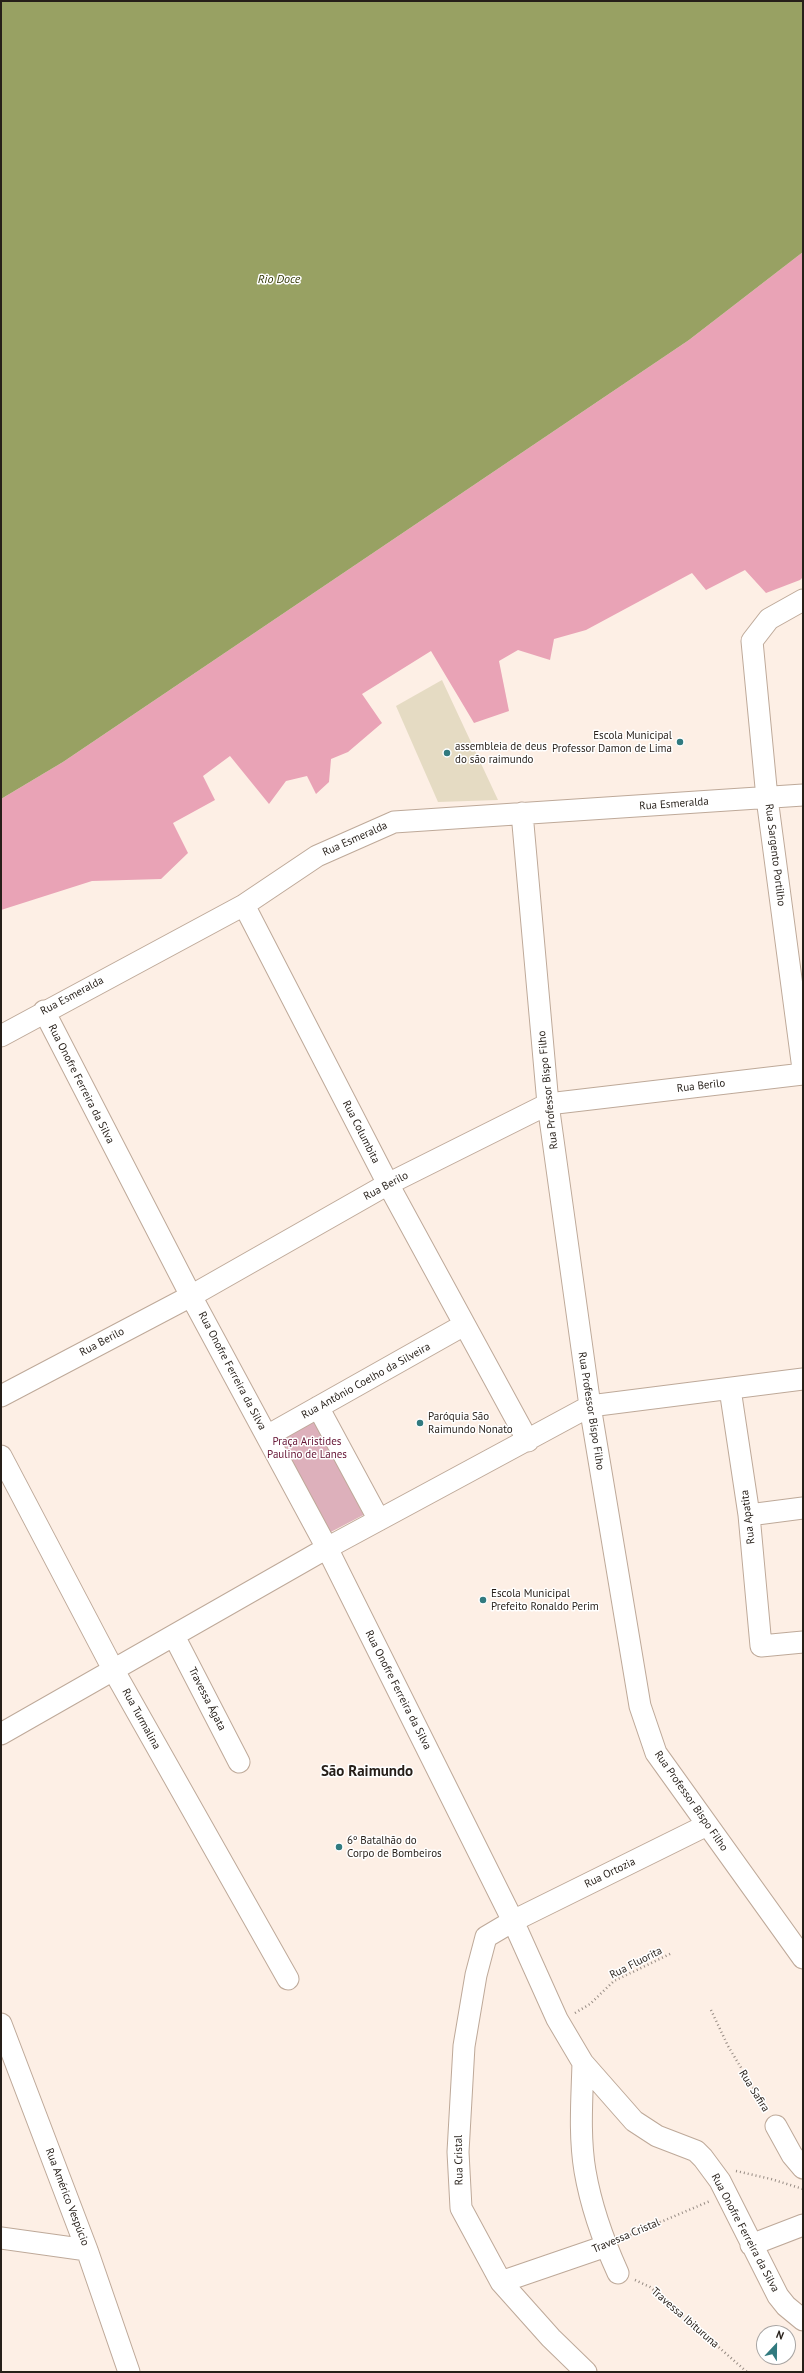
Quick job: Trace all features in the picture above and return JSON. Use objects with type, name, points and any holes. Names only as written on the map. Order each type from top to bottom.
[{"type":"street","name":"Rua Sargento Portilho","points":[[803,600],[770,619],[752,641],[768,798],[803,1069]]},
{"type":"street","name":"Rua Esmeralda","points":[[1,1036],[44,1011],[244,905],[317,856],[394,822],[803,795]]},
{"type":"street","name":"Rua Professor Bispo Filho","points":[[522,813],[548,1104],[590,1406],[640,1706],[656,1753],[803,1958]]},
{"type":"street","name":"Rua Columbita","points":[[244,905],[388,1184],[528,1441]]},
{"type":"street","name":"Rua Onofre Ferreira da Silva","points":[[44,1011],[191,1296],[327,1548],[513,1920],[557,2019],[583,2063],[634,2121],[656,2136],[696,2151],[714,2174],[726,2194],[778,2296],[786,2306],[803,2320]]},
{"type":"street","name":"Rua Berilo","points":[[1,1396],[191,1296],[388,1184],[548,1104],[803,1074]]},
{"type":"street","name":"Rua Antônio Coelho da Silveira","points":[[267,1436],[464,1325]]},
{"type":"street","points":[[1,1734],[114,1671],[327,1548],[528,1441],[590,1406],[803,1379]]},
{"type":"street","name":"Rua Apatita","points":[[730,1389],[749,1514],[761,1646],[803,1642]]},
{"type":"street","points":[[318,1407],[379,1520]]},
{"type":"street","name":"Rua Turmalina","points":[[1,1456],[114,1671],[288,1979]]},
{"type":"street","points":[[749,1514],[803,1508]]},
{"type":"street","name":"Travessa Ágata","points":[[174,1636],[240,1762]]},
{"type":"street","name":"Rua Ortozia","points":[[513,1920],[707,1825]]},
{"type":"street","name":"Rua Cristal","points":[[513,1920],[486,1937],[476,1976],[464,2046],[458,2152],[461,2208],[501,2282],[552,2338],[586,2372]]},
{"type":"street","name":"Rua Américo Vespúcio","points":[[1,2024],[87,2250],[129,2372]]},
{"type":"street","points":[[583,2063],[581,2127],[584,2170],[594,2212],[606,2246],[618,2273]]},
{"type":"street","points":[[776,2126],[792,2155],[803,2168]]},
{"type":"street","points":[[751,2245],[803,2225]]},
{"type":"street","points":[[1,2238],[87,2250]]},
{"type":"street","name":"Travessa Cristal","points":[[501,2282],[606,2246]]},
{"type":"path","name":"Rua Fluorita","points":[[590,2004],[614,1981],[672,1953]]},
{"type":"path","name":"Rua Safira","points":[[711,2010],[731,2052],[776,2126]]},
{"type":"path","points":[[714,2174],[728,2170],[746,2173],[803,2189]]},
{"type":"path","name":"Travessa Cristal","points":[[606,2246],[726,2194]]},
{"type":"path","name":"Travessa Ibituruna","points":[[618,2273],[650,2287],[747,2372]]},
{"type":"green space","name":"Praça Aristides Paulino de Lanes","points":[[317,1411],[369,1512],[325,1535],[271,1437]]},
{"type":"shaded area","points":[[803,252],[803,577],[800,580],[766,593],[745,570],[706,590],[692,573],[586,630],[554,639],[550,660],[518,650],[499,661],[509,711],[474,723],[431,651],[362,694],[382,723],[348,752],[331,759],[329,782],[316,794],[307,776],[286,781],[269,804],[230,756],[203,776],[215,800],[173,823],[188,853],[161,879],[92,881],[1,910],[1,799],[63,762],[689,340]]},
{"type":"water","name":"Rio Doce","points":[[1,1],[803,1],[803,252],[689,340],[63,762],[1,799]]},
{"type":"building","name":"assembleia de deus do são raimundo","points":[[442,680],[498,800],[438,802],[396,706]]},
{"type":"place","name":"Escola Municipal Professor Damon de Lima","points":[[680,742]]},
{"type":"place","name":"assembleia de deus do são raimundo","points":[[447,753]]},
{"type":"place","name":"Paróquia São Raimundo Nonato","points":[[420,1423]]},
{"type":"place","name":"Escola Municipal Prefeito Ronaldo Perim","points":[[483,1600]]},
{"type":"place","name":"6º Batalhão do Corpo de Bombeiros","points":[[339,1847]]},
{"type":"district","name":"São Raimundo","points":[[367,1772]]}]
